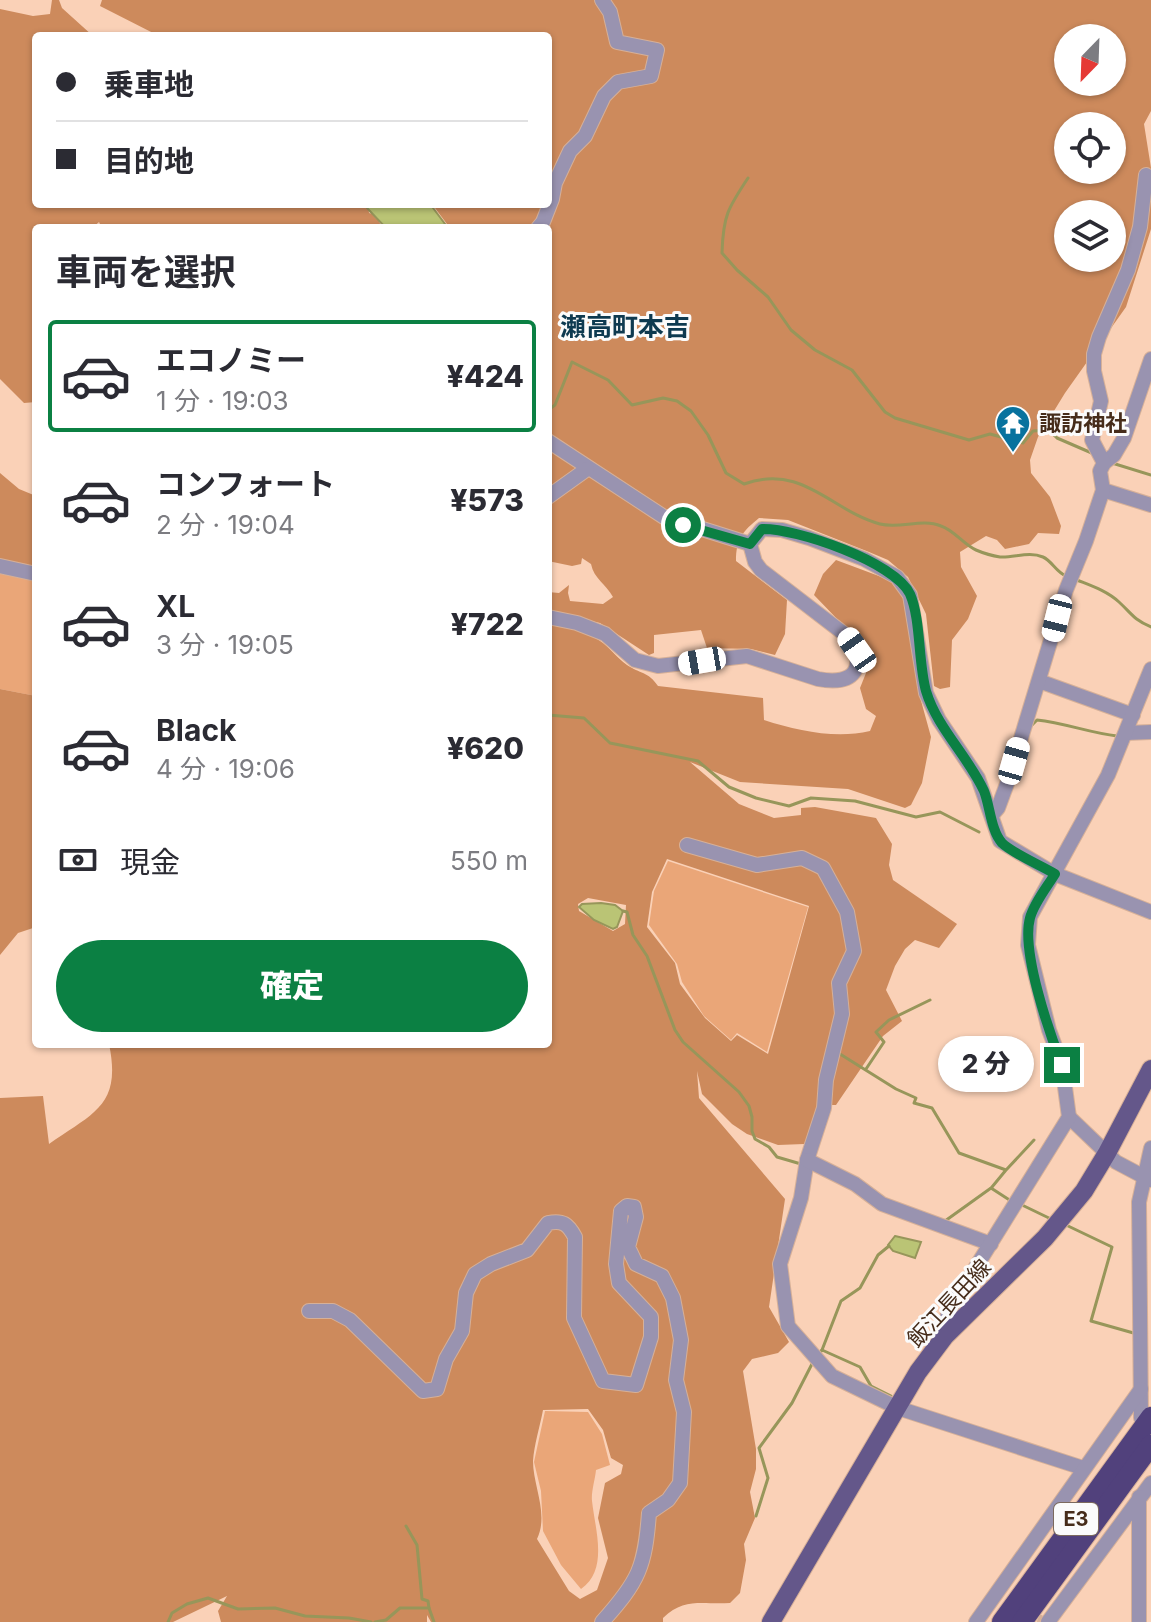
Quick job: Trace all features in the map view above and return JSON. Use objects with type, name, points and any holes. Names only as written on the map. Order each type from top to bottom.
[{"type":"highway","name":"E3","points":[[999,1609],[1146,1418]]},
{"type":"highway","name":"E3","points":[[1022,1622],[1151,1445]]},
{"type":"main road","name":"飯江長田線","points":[[771,1622],[918,1372],[945,1336],[1045,1238],[1084,1191],[1151,1069]]},
{"type":"street","points":[[552,199],[555,183],[570,151],[585,136],[604,96],[618,82],[651,76],[657,50],[617,42],[610,12],[602,0]]},
{"type":"street","points":[[1104,463],[1092,440],[1101,401],[1097,391],[1094,354],[1128,270],[1140,227],[1146,175]]},
{"type":"street","points":[[992,815],[998,808],[1008,781],[1066,590],[1103,490],[1100,471],[1124,438],[1151,359]]},
{"type":"street","points":[[552,444],[664,517],[750,544]]},
{"type":"street","points":[[552,494],[587,469]]},
{"type":"street","points":[[1103,490],[1151,505]]},
{"type":"street","points":[[750,544],[762,529],[782,530],[864,559],[897,577],[910,595],[923,680],[932,707],[978,778],[997,834],[1005,845],[1055,874],[1151,912]]},
{"type":"street","points":[[552,618],[605,634],[635,660],[658,666],[747,656],[830,681],[852,676],[857,669],[857,650],[847,636],[761,570],[755,562],[750,544]]},
{"type":"street","points":[[0,566],[32,573]]},
{"type":"street","points":[[1147,1179],[1116,1162],[1069,1117],[1062,1065],[1049,1030],[1028,945],[1030,917],[1108,775],[1151,669]]},
{"type":"street","points":[[1039,681],[1133,715]]},
{"type":"street","points":[[1126,733],[1151,732]]},
{"type":"street","points":[[687,845],[757,865],[802,858],[823,868],[847,912],[854,951],[839,983],[842,1014],[826,1080],[824,1108],[780,1264],[788,1326],[832,1376],[898,1408],[1083,1468]]},
{"type":"street","points":[[945,1336],[948,1312],[1069,1117]]},
{"type":"street","points":[[1146,1418],[1141,1389],[1139,1202],[1147,1179],[1151,1148]]},
{"type":"street","points":[[807,1160],[855,1184],[882,1204],[991,1244]]},
{"type":"street","points":[[309,1311],[333,1311],[350,1320],[423,1391],[437,1389],[446,1359],[462,1331],[466,1293],[475,1274],[527,1250],[548,1223],[559,1221],[569,1225],[575,1237],[574,1318],[585,1344],[603,1381],[636,1385],[651,1337],[651,1317],[619,1283],[616,1264],[621,1211],[627,1206],[634,1207],[636,1217],[628,1247],[636,1264],[662,1276],[673,1298],[681,1340],[676,1380],[684,1412],[680,1483],[668,1500],[649,1513],[646,1552],[630,1591],[602,1622]]},
{"type":"street","points":[[976,1622],[999,1609],[1083,1468],[1141,1389]]},
{"type":"street","points":[[1139,1622],[1145,1585],[1143,1488]]},
{"type":"street","points":[[1048,1622],[1143,1488]]},
{"type":"shaded area","points":[[52,0],[59,0],[62,8],[89,32],[32,32],[32,208],[368,208],[369,213],[376,215],[380,224],[32,224],[32,402],[24,403],[0,379],[0,9],[33,16],[50,14]]},
{"type":"shaded area","points":[[102,0],[1151,0],[1151,111],[1144,124],[1151,168],[1151,229],[1126,307],[1065,393],[1038,437],[1030,460],[1031,473],[1050,497],[1061,526],[1059,534],[1038,533],[1029,544],[1005,549],[997,540],[986,536],[960,552],[961,567],[977,596],[968,619],[952,640],[950,687],[940,689],[934,686],[926,614],[908,577],[888,560],[788,520],[759,518],[742,536],[736,553],[736,561],[787,600],[785,634],[775,655],[751,649],[707,648],[701,630],[654,635],[654,653],[649,655],[600,623],[552,613],[552,592],[559,593],[569,585],[570,601],[603,604],[613,597],[591,564],[582,558],[581,564],[572,566],[552,562],[552,224],[447,224],[435,208],[552,208],[552,32],[151,32],[100,6]]},
{"type":"shaded area","points":[[367,208],[433,208],[445,224],[382,224]]},
{"type":"shaded area","points":[[0,473],[19,489],[32,494],[32,579],[0,574]]},
{"type":"shaded area","points":[[836,560],[895,582],[905,601],[920,697],[931,737],[922,783],[911,805],[905,808],[848,789],[740,782],[690,762],[739,804],[774,818],[801,815],[801,808],[815,807],[876,818],[892,844],[889,865],[893,880],[957,924],[939,948],[915,940],[905,949],[886,990],[902,1021],[883,1036],[836,1105],[831,1105],[804,1144],[778,1145],[747,1134],[732,1124],[702,1094],[697,1071],[699,1098],[785,1199],[769,1307],[789,1342],[778,1353],[752,1359],[743,1371],[756,1449],[756,1469],[750,1492],[755,1518],[744,1544],[746,1560],[740,1593],[730,1603],[694,1603],[679,1607],[663,1618],[663,1622],[431,1622],[427,1615],[427,1622],[221,1622],[218,1611],[227,1596],[173,1622],[0,1622],[0,1098],[43,1096],[49,1144],[91,1115],[107,1095],[112,1065],[110,1048],[552,1048],[552,626],[590,635],[658,686],[763,698],[764,720],[804,730],[830,734],[870,731],[876,716],[866,709],[860,688],[868,668],[865,648],[814,595],[823,574]],"holes":[[[667,859],[809,906],[768,1054],[737,1035],[731,1041],[705,1018],[680,984],[675,963],[647,927],[652,892]],[[588,898],[626,905],[625,924],[613,931],[579,911],[578,904]],[[588,1409],[603,1430],[611,1458],[623,1465],[621,1474],[605,1483],[598,1518],[608,1558],[597,1590],[580,1599],[569,1591],[537,1539],[541,1510],[533,1461],[543,1410]]]},
{"type":"shaded area","points":[[0,574],[32,579],[32,695],[0,689]]},
{"type":"shaded area","points":[[0,689],[32,695],[32,928],[18,933],[0,955]]},
{"type":"shaded area","points":[[668,861],[808,907],[767,1052],[737,1033],[731,1040],[704,1016],[682,982],[677,964],[649,925],[654,891]]},
{"type":"shaded area","points":[[582,904],[615,905],[623,911],[617,927],[613,929],[594,920],[579,907]]},
{"type":"shaded area","points":[[895,1236],[921,1242],[915,1258],[893,1251],[888,1245]]},
{"type":"shaded area","points":[[545,1411],[588,1412],[602,1434],[610,1465],[596,1470],[592,1497],[598,1560],[590,1581],[581,1589],[561,1565],[543,1531],[541,1491],[534,1462]]},
{"type":"waterway","points":[[748,178],[728,213],[722,253],[768,297],[791,330],[815,350],[852,370],[885,412],[895,418],[969,440],[990,434],[1023,443],[1033,431],[1049,430],[1057,438],[1094,454]]},
{"type":"waterway","points":[[552,407],[572,362],[608,380],[632,405],[663,398],[677,401],[691,411],[708,435],[726,473],[744,484],[765,479],[800,484],[880,524],[934,524],[946,528],[972,548],[988,554],[1043,557],[1066,576]]},
{"type":"waterway","points":[[1112,463],[1151,475]]},
{"type":"waterway","points":[[1077,580],[1109,595],[1136,619],[1151,627]]},
{"type":"waterway","points":[[552,715],[584,718],[610,743],[698,761],[729,787],[756,798],[789,806],[811,798],[855,801],[916,817],[940,812],[979,832]]},
{"type":"waterway","points":[[1030,727],[1037,720],[1117,736]]},
{"type":"waterway","points":[[623,911],[627,912],[633,935],[647,956],[675,1030],[683,1042],[739,1092],[749,1106],[755,1139],[769,1147],[777,1157],[801,1164]]},
{"type":"waterway","points":[[866,1069],[884,1042],[876,1032],[889,1020],[930,1000]]},
{"type":"waterway","points":[[840,1054],[916,1098],[914,1103],[932,1108],[959,1153],[1006,1170],[992,1187]]},
{"type":"waterway","points":[[1007,1169],[1034,1140]]},
{"type":"waterway","points":[[945,1221],[991,1188],[1011,1201]]},
{"type":"waterway","points":[[1022,1205],[1051,1219]]},
{"type":"waterway","points":[[1066,1225],[1112,1247],[1091,1321],[1137,1334]]},
{"type":"waterway","points":[[822,1350],[841,1301],[860,1288],[878,1255],[889,1246]]},
{"type":"waterway","points":[[819,1354],[822,1350],[860,1367],[871,1386],[891,1396]]},
{"type":"waterway","points":[[756,1516],[768,1478],[759,1448],[792,1403],[814,1360]]},
{"type":"waterway","points":[[406,1526],[417,1545],[422,1599],[428,1601],[429,1608]]},
{"type":"waterway","points":[[168,1622],[172,1613],[187,1604],[208,1598],[238,1609],[275,1608],[305,1616],[371,1622]]},
{"type":"waterway","points":[[375,1622],[386,1620],[400,1608],[429,1608],[434,1622]]},
{"type":"tunnel","points":[[1018,1612],[1040,1622]]},
{"type":"place","name":"諏訪神社","points":[[1013,454]]},
{"type":"district","name":"瀬高町本吉","points":[[625,326]]},
{"type":"route","points":[[683,525],[750,544],[762,529],[782,530],[809,538],[864,559],[897,577],[910,595],[926,693],[939,720],[978,778],[1000,841],[1055,874],[1030,917],[1028,945],[1049,1030],[1062,1065]]}]
